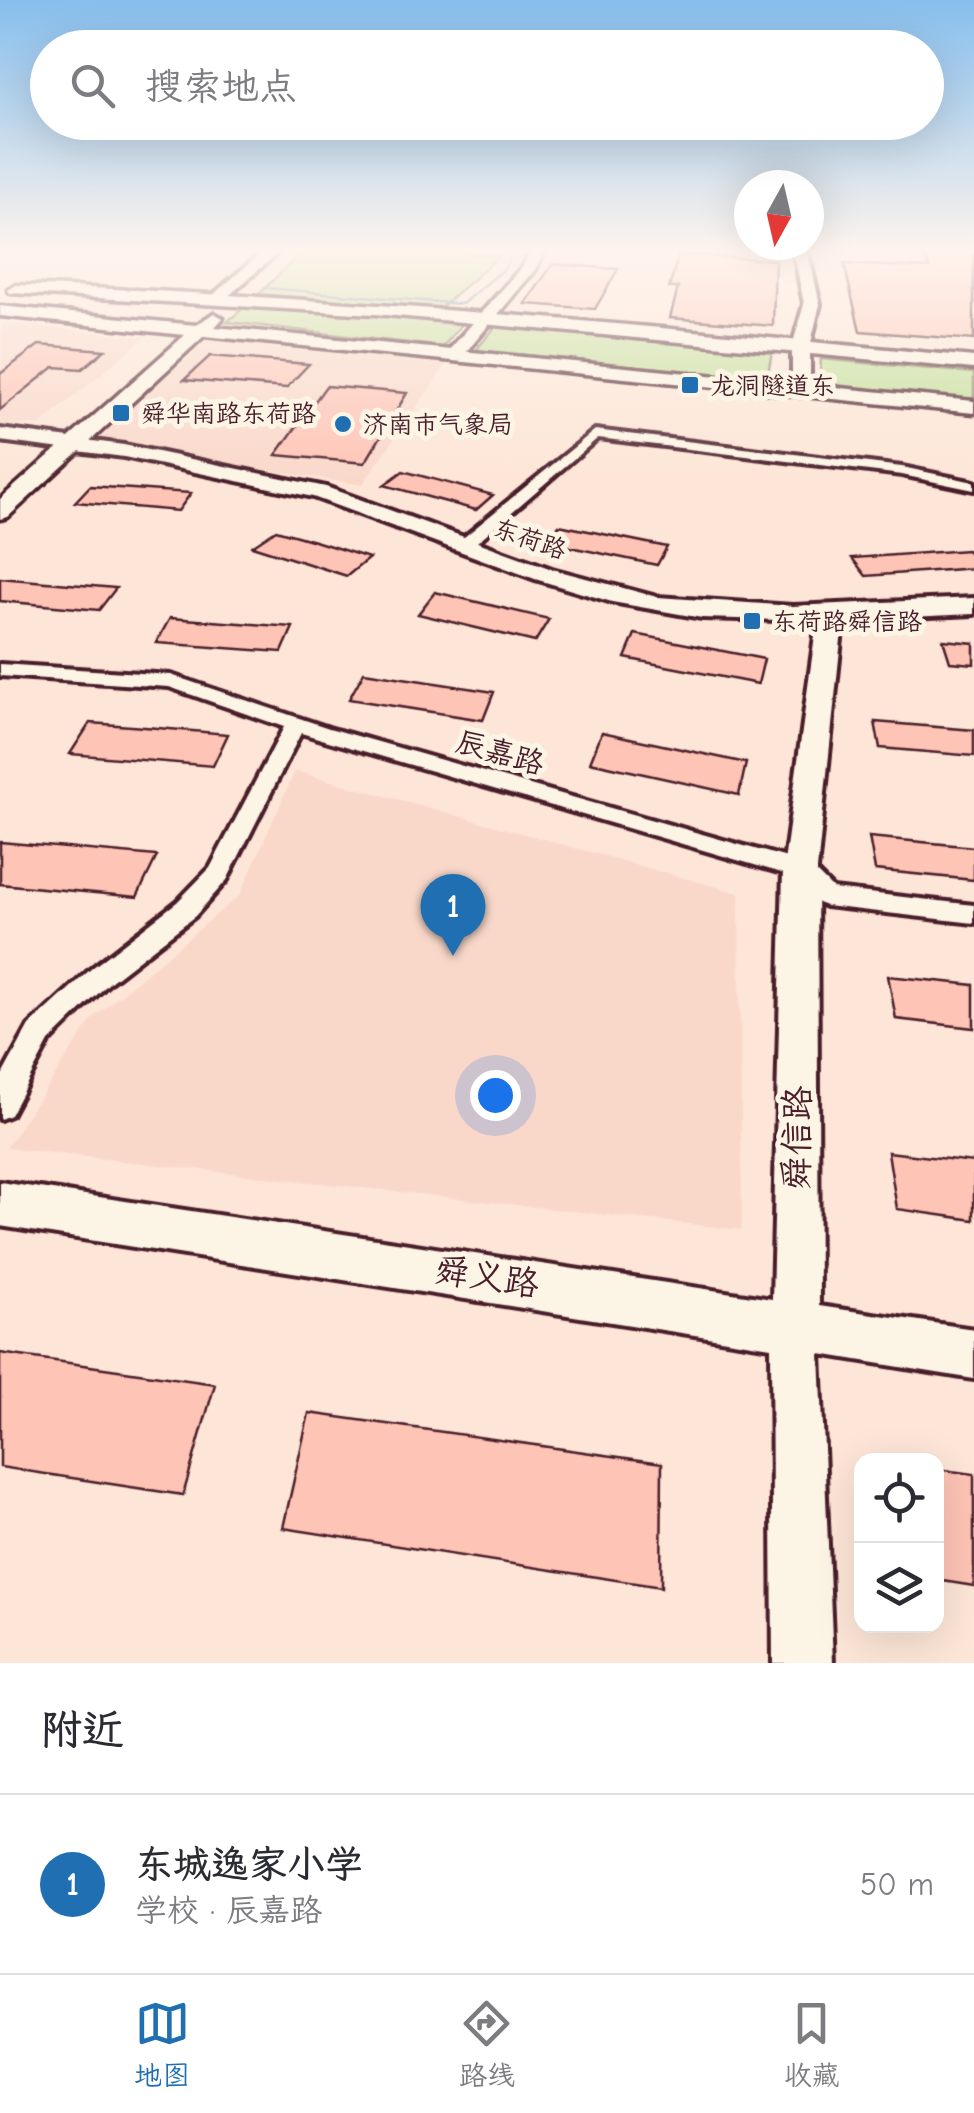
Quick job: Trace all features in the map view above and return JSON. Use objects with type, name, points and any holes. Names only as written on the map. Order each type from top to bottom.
[{"type":"main road","points":[[179,327],[974,406]]},
{"type":"main road","points":[[562,327],[974,364]]},
{"type":"main road","points":[[0,512],[70,440],[195,328]]},
{"type":"main road","points":[[0,494],[70,440]]},
{"type":"street","points":[[456,353],[479,327]]},
{"type":"street","points":[[800,390],[801,347],[806,327]]},
{"type":"street","points":[[464,544],[595,434],[902,471],[974,486]]},
{"type":"street","name":"东荷路","points":[[0,435],[70,440],[339,497],[614,596],[702,610],[831,615],[974,606]]},
{"type":"street","name":"舜信路","points":[[804,1663],[795,1324],[800,870],[831,615]]},
{"type":"street","name":"辰嘉路","points":[[0,670],[171,681],[295,724],[800,870],[826,897],[974,914]]},
{"type":"street","points":[[0,1106],[39,1034],[100,975],[186,909],[219,874],[295,724]]},
{"type":"street","name":"舜义路","points":[[0,1204],[974,1354]]},
{"type":"shaded area","points":[[2,327],[145,337],[40,425],[0,425]]},
{"type":"shaded area","points":[[214,335],[451,358],[362,485],[91,441]]},
{"type":"shaded area","points":[[295,771],[739,893],[742,1230],[6,1148],[94,1017],[240,895]]},
{"type":"green space","points":[[267,327],[459,327],[443,347]]},
{"type":"green space","points":[[495,327],[502,327],[772,352],[767,379],[476,350]]},
{"type":"green space","points":[[821,359],[974,373],[974,401],[819,386]]},
{"type":"building","points":[[859,327],[974,327],[974,340],[860,331]]},
{"type":"building","points":[[39,345],[105,350],[82,369],[54,367],[0,410],[0,374]]},
{"type":"building","points":[[210,356],[309,364],[286,388],[184,380]]},
{"type":"building","name":"济南市气象局","points":[[326,386],[407,393],[365,463],[276,455]]},
{"type":"building","points":[[403,471],[493,495],[476,510],[384,485]]},
{"type":"building","points":[[90,486],[191,493],[178,511],[75,502]]},
{"type":"building","points":[[559,525],[667,547],[657,565],[546,542]]},
{"type":"building","points":[[276,530],[369,558],[347,576],[252,546]]},
{"type":"building","points":[[967,550],[974,558],[974,568],[866,576],[852,558]]},
{"type":"building","points":[[0,578],[116,588],[99,610],[0,601]]},
{"type":"building","points":[[435,592],[549,619],[535,642],[418,614]]},
{"type":"building","points":[[170,618],[293,627],[282,652],[156,643]]},
{"type":"building","points":[[635,634],[764,659],[758,684],[625,658]]},
{"type":"building","points":[[943,640],[974,643],[974,664],[950,662]]},
{"type":"building","points":[[364,672],[494,692],[483,720],[349,699]]},
{"type":"building","points":[[875,722],[974,730],[974,756],[880,748]]},
{"type":"building","points":[[90,723],[228,734],[213,766],[70,754]]},
{"type":"building","points":[[602,732],[746,763],[739,795],[590,762]]},
{"type":"building","points":[[869,837],[974,847],[974,880],[875,870]]},
{"type":"building","points":[[0,842],[157,856],[137,897],[0,884]]},
{"type":"building","points":[[888,976],[974,985],[974,1028],[896,1019]]},
{"type":"building","points":[[888,1152],[974,1162],[974,1220],[897,1209]]},
{"type":"building","points":[[0,1353],[215,1384],[183,1495],[0,1467]]},
{"type":"building","points":[[309,1413],[662,1463],[661,1587],[283,1528]]},
{"type":"building","points":[[944,1470],[974,1474],[974,1586],[944,1581]]},
{"type":"place","name":"龙洞隧道东","points":[[690,385]]},
{"type":"place","name":"舜华南路东荷路","points":[[121,413]]},
{"type":"place","name":"济南市气象局","points":[[343,424]]},
{"type":"place","name":"东荷路舜信路","points":[[752,621]]},
{"type":"place","name":"东城逸家小学","points":[[453,956]]}]
